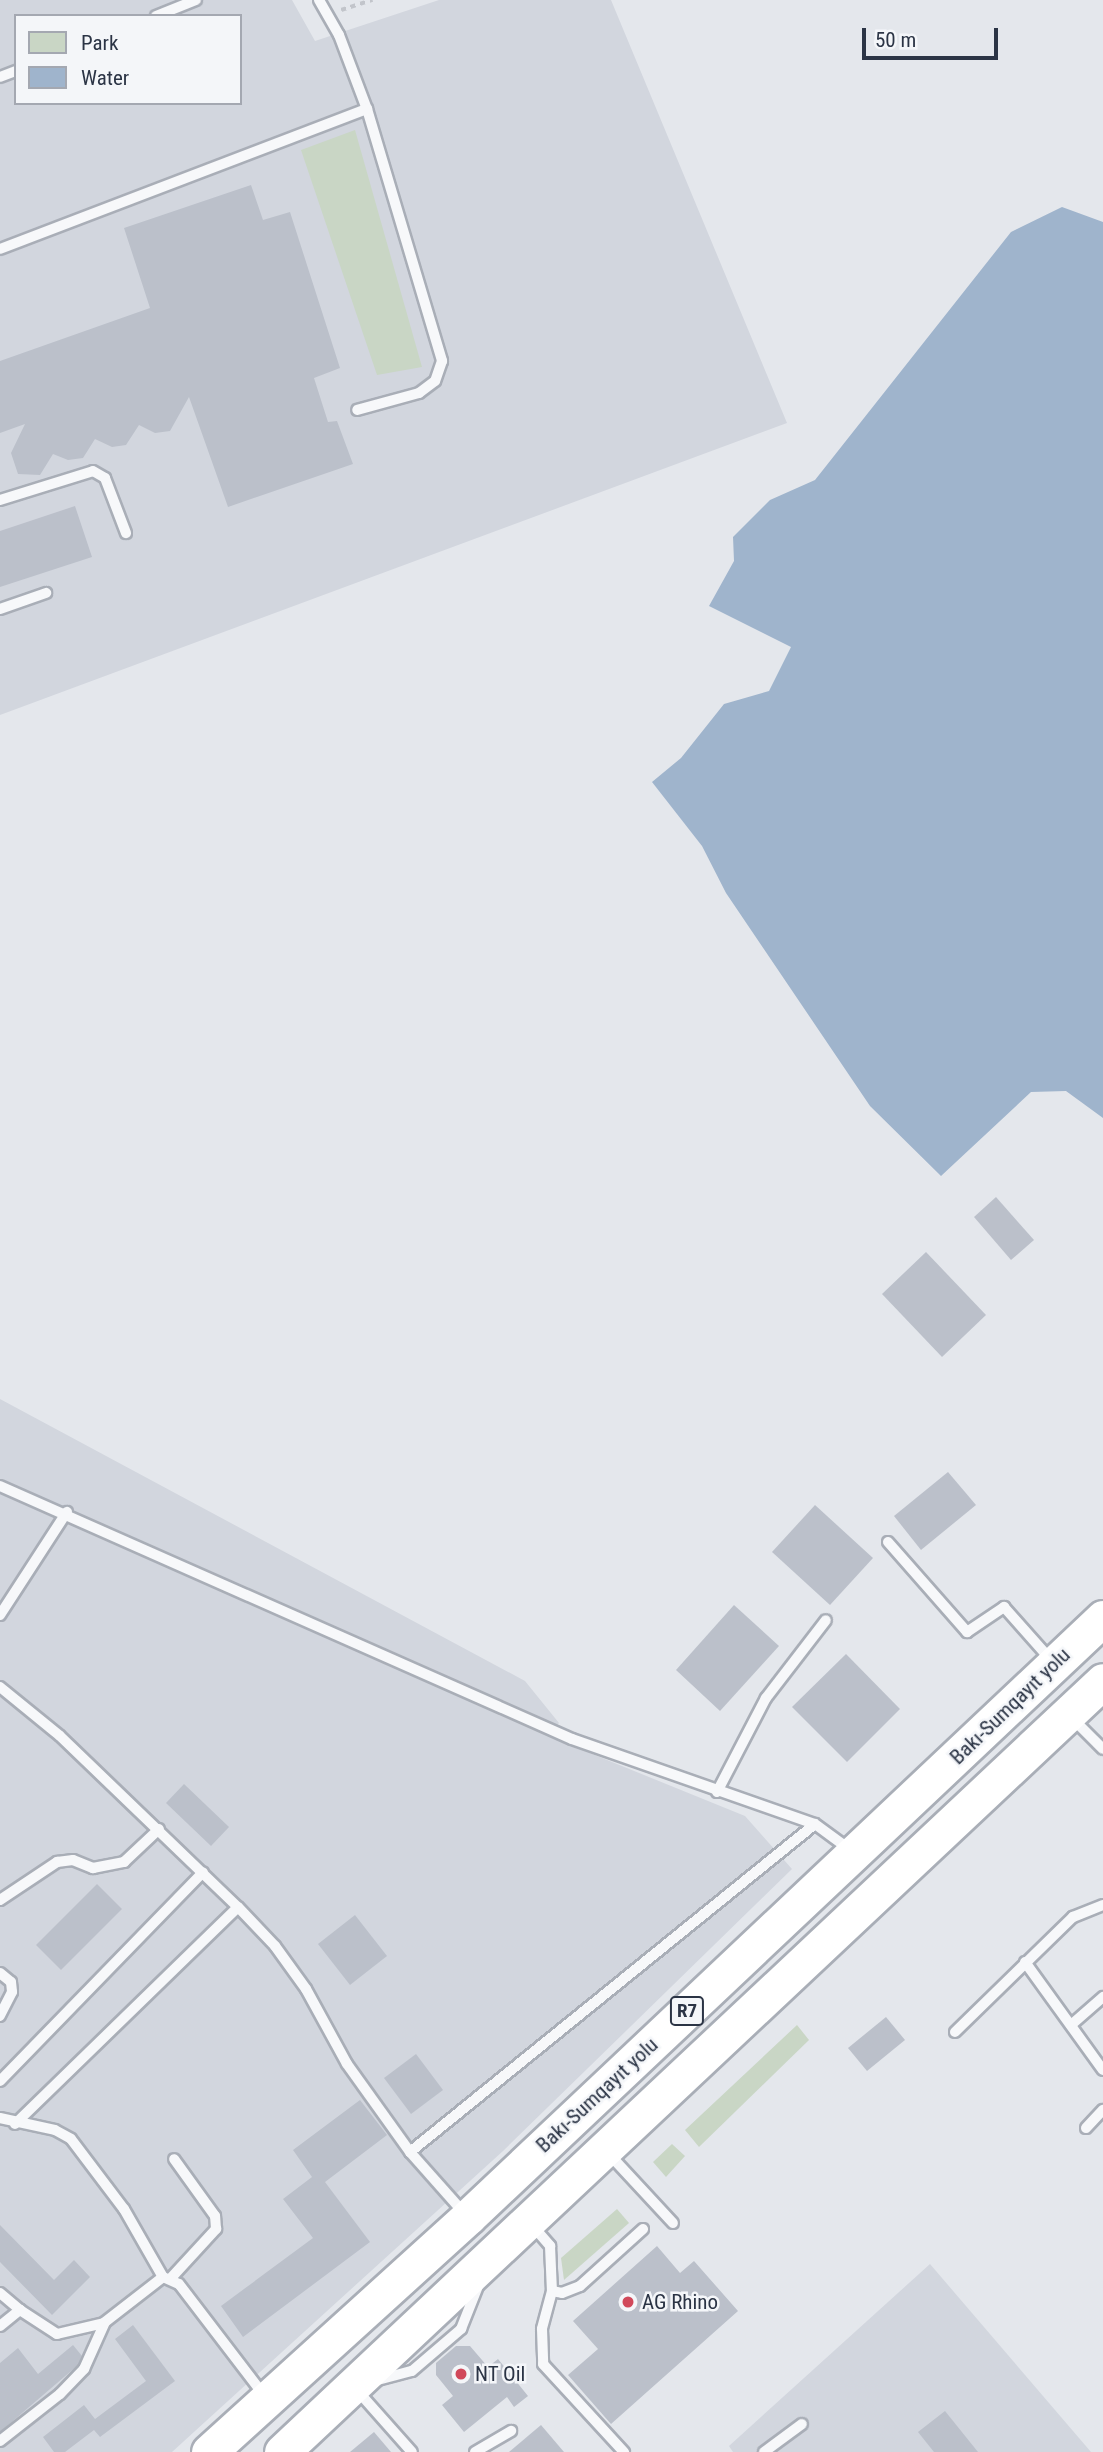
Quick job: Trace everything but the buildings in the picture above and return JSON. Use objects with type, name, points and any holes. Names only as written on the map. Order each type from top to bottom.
[{"type":"highway","name":"Bakı-Sumqayıt yolu","points":[[209,2452],[468,2217],[1103,1618]]},
{"type":"highway","name":"R7","points":[[287,2450],[1103,1681]]},
{"type":"lane","points":[[161,14],[196,0]]},
{"type":"lane","points":[[319,0],[328,15],[367,108],[442,361],[435,381],[419,393],[357,410]]},
{"type":"lane","points":[[0,249],[367,108]]},
{"type":"lane","points":[[0,500],[93,471],[105,478],[126,533]]},
{"type":"lane","points":[[0,609],[46,593]]},
{"type":"lane","points":[[0,1486],[67,1513],[572,1739],[717,1792],[815,1824],[855,1854]]},
{"type":"lane","points":[[0,1615],[67,1513]]},
{"type":"lane","points":[[888,1542],[967,1632],[1004,1608],[1054,1664]]},
{"type":"lane","points":[[717,1792],[766,1698],[826,1620]]},
{"type":"lane","points":[[0,1687],[60,1736],[159,1829],[275,1946],[306,1989],[348,2064],[410,2152],[468,2217]]},
{"type":"lane","points":[[1069,1714],[1103,1749]]},
{"type":"lane","points":[[410,2152],[815,1824]]},
{"type":"lane","points":[[0,1900],[57,1862],[73,1860],[93,1868],[124,1863],[159,1829]]},
{"type":"lane","points":[[0,2081],[203,1872]]},
{"type":"lane","points":[[955,2032],[1073,1917],[1103,1905]]},
{"type":"lane","points":[[15,2124],[238,1907]]},
{"type":"lane","points":[[1025,1962],[1103,2070]]},
{"type":"lane","points":[[0,1973],[11,1982],[12,1992],[0,2017]]},
{"type":"lane","points":[[1071,2025],[1103,1997]]},
{"type":"lane","points":[[1086,2128],[1103,2110]]},
{"type":"lane","points":[[0,2118],[15,2124],[55,2130],[71,2139],[124,2209],[167,2277],[268,2401]]},
{"type":"lane","points":[[606,2150],[673,2223]]},
{"type":"lane","points":[[0,2293],[57,2334],[105,2322],[167,2277],[216,2229],[215,2216],[174,2159]]},
{"type":"lane","points":[[530,2222],[553,2256],[552,2291],[542,2329],[543,2364],[624,2452]]},
{"type":"lane","points":[[552,2291],[568,2293],[580,2286],[643,2229]]},
{"type":"lane","points":[[0,2326],[20,2309]]},
{"type":"lane","points":[[0,2441],[60,2394],[84,2368],[105,2322]]},
{"type":"lane","points":[[353,2386],[412,2452]]},
{"type":"lane","points":[[764,2452],[802,2424]]},
{"type":"lane","points":[[475,2452],[511,2431]]},
{"type":"path","points":[[328,15],[372,0]]},
{"type":"shaded area","points":[[0,0],[292,0],[315,41],[439,0],[611,0],[787,423],[0,715]]},
{"type":"shaded area","points":[[0,1399],[525,1681],[559,1723],[548,1736],[745,1816],[792,1869],[503,2151],[172,2452],[0,2452]]},
{"type":"shaded area","points":[[930,2264],[1091,2452],[733,2452],[729,2446]]},
{"type":"green space","points":[[355,130],[422,367],[377,375],[301,150]]},
{"type":"green space","points":[[797,2025],[809,2040],[699,2147],[685,2130]]},
{"type":"green space","points":[[672,2144],[685,2156],[666,2177],[653,2162]]},
{"type":"green space","points":[[617,2209],[629,2223],[564,2280],[561,2258]]},
{"type":"water","points":[[1062,207],[1103,222],[1103,1118],[1066,1091],[1031,1092],[941,1176],[870,1106],[726,893],[702,846],[652,782],[681,758],[724,704],[769,691],[791,647],[709,606],[734,561],[733,537],[770,500],[815,480],[1011,232]]},
{"type":"place","name":"AG Rhino","points":[[628,2302]]},
{"type":"place","name":"NT Oil","points":[[461,2374]]}]
